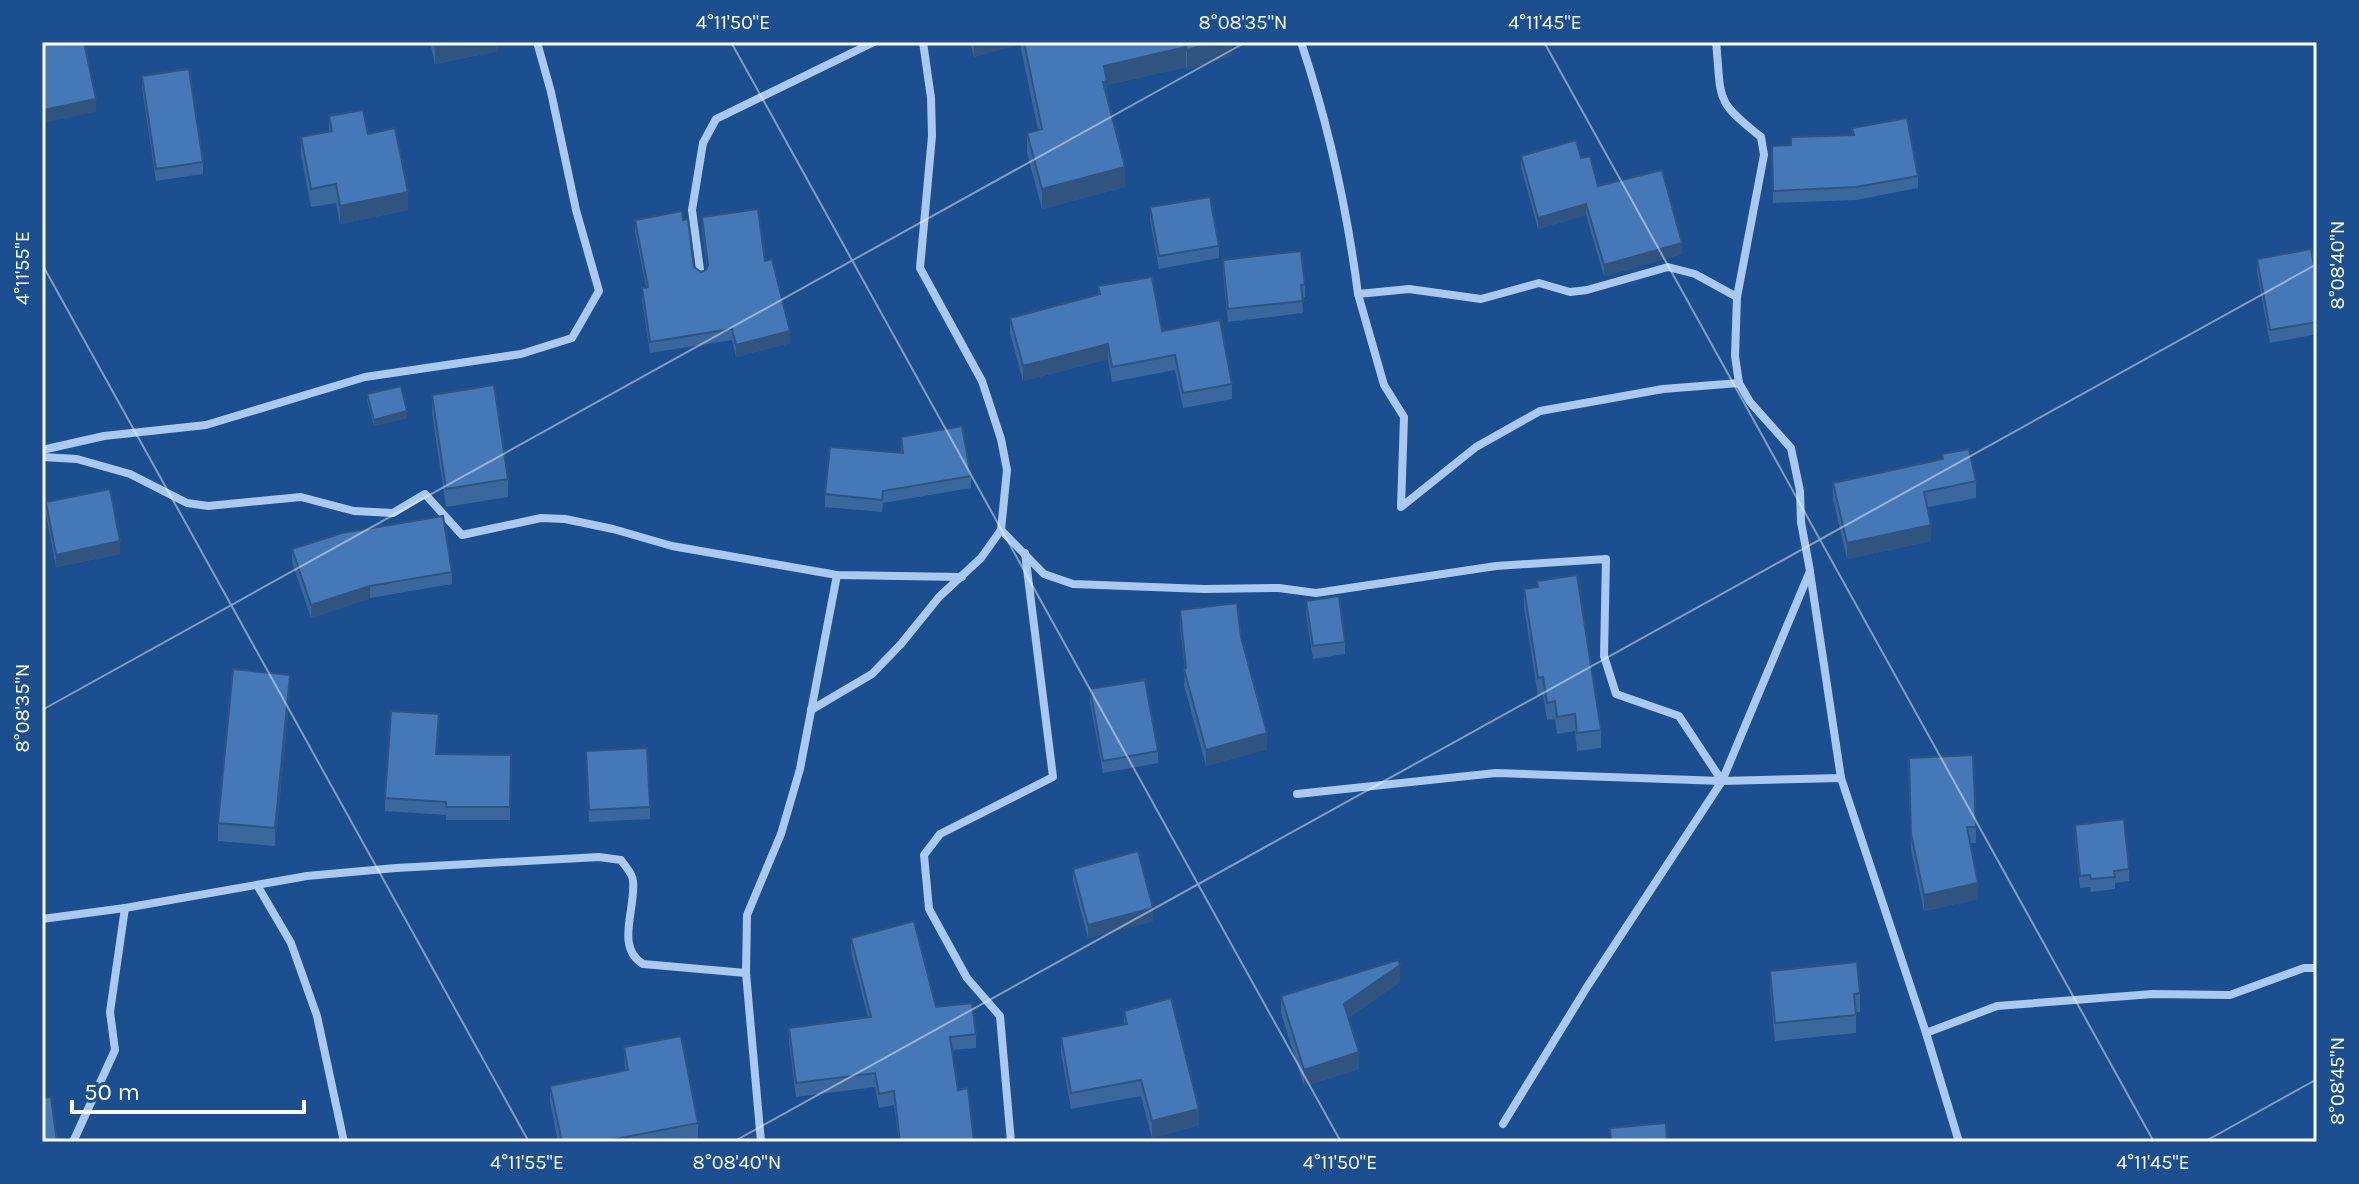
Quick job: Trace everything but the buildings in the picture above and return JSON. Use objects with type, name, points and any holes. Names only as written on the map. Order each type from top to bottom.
[{"type":"street","points":[[42,450],[104,436],[206,425],[365,377],[521,354],[572,338],[599,291],[576,210],[537,42]]},
{"type":"street","points":[[701,277],[692,210],[703,143],[716,119],[874,42]]},
{"type":"street","points":[[811,710],[872,674],[939,597],[981,558],[1001,530],[1007,470],[1001,439],[982,381],[920,268],[932,136],[931,98],[923,42]]},
{"type":"street","points":[[1301,42],[1316,88],[1353,253],[1358,294],[1384,385],[1404,417],[1401,507],[1476,447],[1540,411],[1663,389],[1739,383]]},
{"type":"street","points":[[1716,42],[1718,82],[1723,103],[1732,115],[1761,137],[1764,155],[1737,297],[1735,356],[1739,383],[1750,402],[1791,448],[1800,491],[1801,522],[1841,778],[1959,1142]]},
{"type":"street","points":[[1358,294],[1409,289],[1481,299],[1539,283],[1570,292],[1668,267],[1695,274],[1737,297]]},
{"type":"street","points":[[42,457],[77,459],[130,474],[187,503],[208,506],[301,497],[354,511],[393,513],[425,494],[462,535],[541,518],[565,519],[672,546],[837,575],[962,577]]},
{"type":"street","points":[[1001,530],[1044,574],[1073,584],[1204,589],[1279,588],[1316,593],[1496,566],[1606,559],[1604,656],[1616,694],[1679,716],[1722,781]]},
{"type":"street","points":[[1011,1142],[1000,1016],[967,978],[929,909],[924,855],[940,834],[1053,777],[1025,552]]},
{"type":"street","points":[[1503,1124],[1587,987],[1722,781],[1810,571]]},
{"type":"street","points":[[761,1142],[746,973],[747,915],[781,834],[800,769],[837,575]]},
{"type":"street","points":[[1297,794],[1496,773],[1722,781],[1841,778]]},
{"type":"street","points":[[42,919],[125,908],[307,876],[599,857],[621,860],[634,879],[628,948],[634,958],[643,964],[746,973]]},
{"type":"street","points":[[257,885],[291,943],[317,1016],[344,1142]]},
{"type":"street","points":[[73,1142],[115,1050],[110,1012],[125,908]]},
{"type":"street","points":[[1926,1033],[1997,1006],[2153,994],[2230,995],[2304,968],[2317,968]]}]
